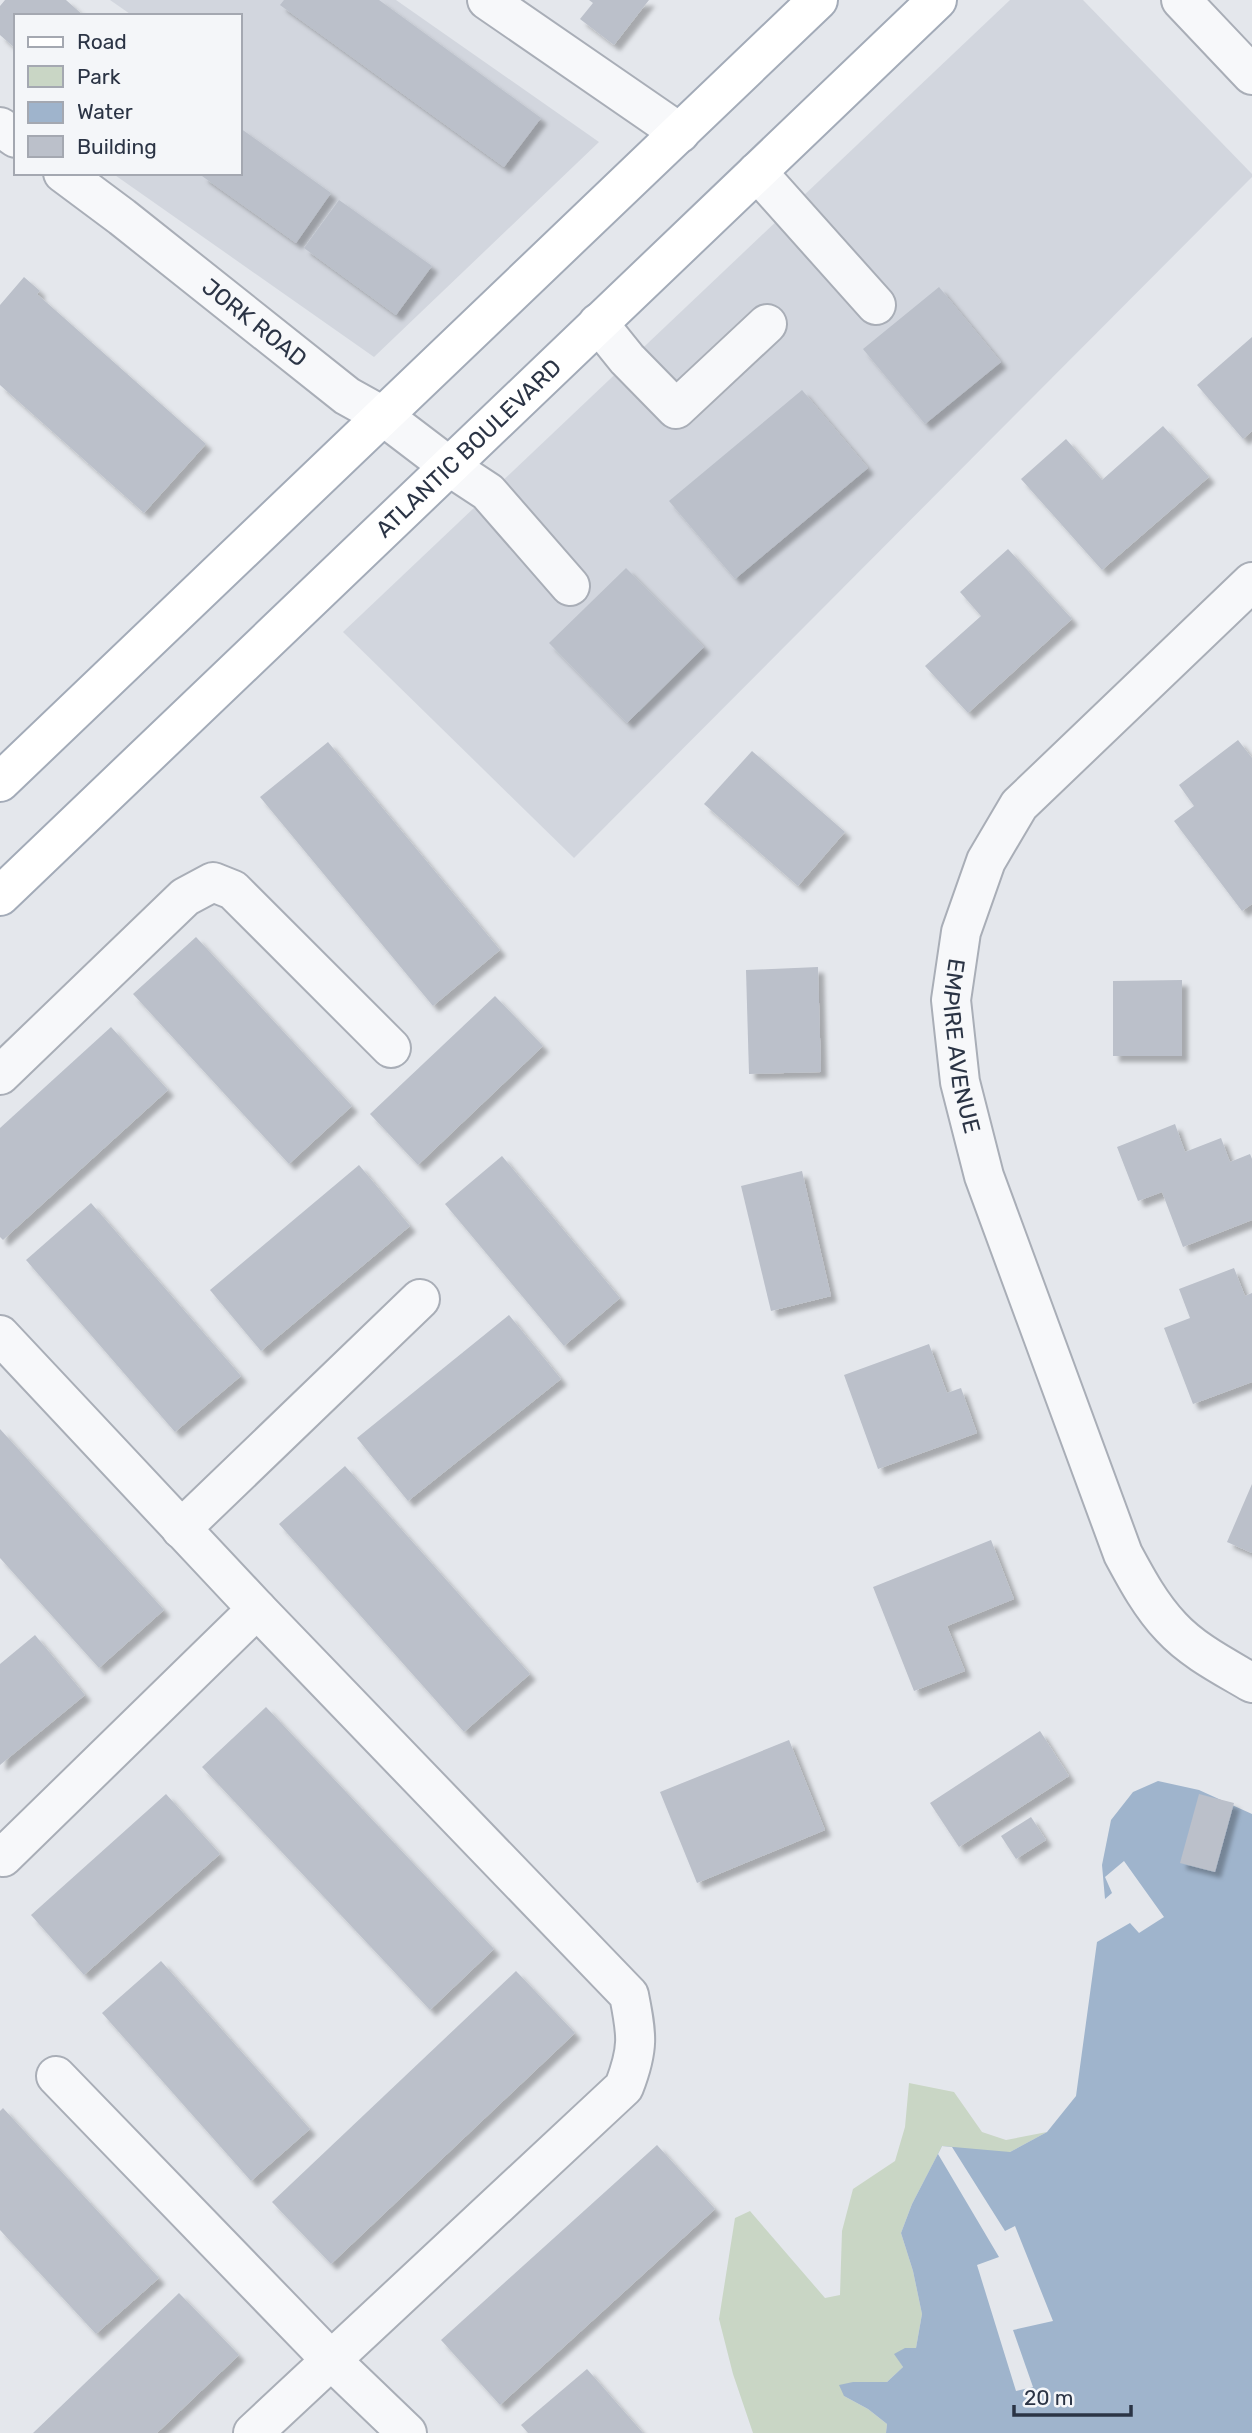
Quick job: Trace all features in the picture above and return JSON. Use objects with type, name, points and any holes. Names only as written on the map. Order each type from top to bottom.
[{"type":"main road","points":[[0,782],[818,0]]},
{"type":"main road","name":"ATLANTIC BOULEVARD","points":[[0,896],[937,0]]},
{"type":"street","points":[[487,0],[680,133]]},
{"type":"street","points":[[1181,0],[1252,75]]},
{"type":"street","points":[[757,172],[876,305]]},
{"type":"street","name":"JORK ROAD","points":[[66,175],[133,225],[347,396],[383,415],[450,467],[488,492],[570,586]]},
{"type":"street","points":[[598,323],[627,359],[676,409],[767,324]]},
{"type":"street","name":"EMPIRE AVENUE","points":[[1252,582],[1019,805],[986,861],[973,896],[961,932],[951,1000],[960,1082],[984,1176],[1123,1554],[1143,1591],[1172,1629],[1212,1660],[1252,1683]]},
{"type":"street","points":[[0,1075],[185,897],[214,882],[233,890],[391,1048]]},
{"type":"street","points":[[181,1529],[420,1299]]},
{"type":"street","points":[[0,1335],[257,1609],[629,1995],[637,2034],[633,2063],[624,2087],[253,2433]]},
{"type":"street","points":[[3,1857],[257,1609]]},
{"type":"street","points":[[56,2076],[331,2360],[407,2433]]},
{"type":"shaded area","points":[[110,0],[396,0],[599,142],[374,357],[115,175],[242,175],[242,14],[130,14]]},
{"type":"shaded area","points":[[1010,0],[1083,0],[1252,177],[574,858],[343,632]]},
{"type":"green space","points":[[909,2083],[954,2092],[982,2132],[1006,2140],[1047,2132],[1010,2152],[938,2154],[912,2204],[901,2233],[922,2314],[916,2348],[895,2354],[903,2367],[887,2382],[853,2382],[844,2396],[868,2409],[887,2424],[886,2433],[753,2433],[733,2374],[719,2319],[735,2218],[750,2211],[825,2298],[840,2295],[842,2231],[853,2189],[895,2161],[905,2127]]},
{"type":"water","points":[[1158,1781],[1199,1790],[1252,1814],[1252,2433],[886,2433],[887,2424],[868,2409],[844,2396],[839,2385],[853,2382],[887,2382],[903,2367],[894,2354],[905,2348],[916,2348],[922,2314],[901,2233],[912,2204],[942,2146],[1010,2152],[1047,2132],[1076,2096],[1097,1942],[1130,1923],[1139,1933],[1164,1917],[1124,1861],[1105,1877],[1112,1893],[1105,1899],[1102,1865],[1111,1820],[1133,1792]]},
{"type":"pier","points":[[942,2146],[952,2147],[1005,2231],[1015,2226],[1053,2321],[1013,2330],[1033,2387],[1016,2391],[977,2265],[999,2257],[938,2154]]},
{"type":"building","points":[[5,0],[66,0],[82,14],[14,14],[14,47],[0,35],[0,6]]},
{"type":"building","points":[[284,0],[379,0],[541,118],[504,167],[280,5]]},
{"type":"building","points":[[589,0],[649,0],[614,45],[580,19],[593,3]]},
{"type":"building","points":[[242,129],[331,193],[296,243],[202,176],[242,175]]},
{"type":"building","points":[[339,200],[432,266],[396,315],[304,248]]},
{"type":"building","points":[[24,277],[40,291],[37,294],[206,444],[144,513],[0,385],[0,305]]},
{"type":"building","points":[[939,287],[1001,362],[925,424],[863,349]]},
{"type":"building","points":[[1252,337],[1252,431],[1243,439],[1197,385]]},
{"type":"building","points":[[802,390],[868,468],[735,579],[669,501]]},
{"type":"building","points":[[1163,426],[1209,477],[1102,570],[1021,479],[1066,439],[1102,480]]},
{"type":"building","points":[[1008,549],[1072,619],[968,713],[925,666],[981,616],[960,592]]},
{"type":"building","points":[[626,568],[704,647],[627,723],[549,643]]},
{"type":"building","points":[[1238,740],[1252,758],[1252,904],[1242,911],[1174,821],[1194,806],[1179,785]]},
{"type":"building","points":[[328,742],[500,950],[433,1006],[260,797]]},
{"type":"building","points":[[752,751],[845,832],[798,886],[704,804]]},
{"type":"building","points":[[196,937],[352,1106],[289,1164],[133,994]]},
{"type":"building","points":[[818,967],[821,1072],[749,1074],[746,970]]},
{"type":"building","points":[[1182,980],[1182,1056],[1113,1056],[1113,981]]},
{"type":"building","points":[[495,996],[543,1046],[418,1165],[370,1114]]},
{"type":"building","points":[[111,1027],[168,1090],[3,1240],[0,1237],[0,1128]]},
{"type":"building","points":[[1175,1124],[1185,1152],[1221,1138],[1230,1162],[1250,1154],[1252,1159],[1252,1220],[1183,1247],[1162,1192],[1138,1201],[1117,1147]]},
{"type":"building","points":[[502,1156],[620,1298],[564,1346],[445,1204]]},
{"type":"building","points":[[359,1165],[410,1226],[261,1351],[210,1290]]},
{"type":"building","points":[[802,1171],[831,1296],[771,1311],[741,1186]]},
{"type":"building","points":[[91,1203],[241,1376],[175,1432],[26,1260]]},
{"type":"building","points":[[1234,1268],[1245,1296],[1252,1293],[1252,1382],[1193,1404],[1164,1328],[1190,1318],[1179,1289]]},
{"type":"building","points":[[509,1315],[561,1379],[408,1501],[357,1438]]},
{"type":"building","points":[[929,1344],[947,1393],[961,1388],[977,1433],[878,1469],[844,1375]]},
{"type":"building","points":[[0,1429],[164,1610],[99,1668],[0,1558]]},
{"type":"building","points":[[345,1466],[530,1674],[464,1732],[279,1524]]},
{"type":"building","points":[[1252,1484],[1252,1553],[1227,1542]]},
{"type":"building","points":[[991,1540],[1014,1599],[947,1626],[965,1671],[914,1691],[873,1587]]},
{"type":"building","points":[[35,1635],[85,1695],[0,1765],[0,1664]]},
{"type":"building","points":[[266,1707],[494,1949],[430,2010],[202,1767]]},
{"type":"building","points":[[1040,1731],[1069,1776],[959,1847],[930,1803]]},
{"type":"building","points":[[789,1740],[825,1830],[697,1883],[660,1792]]},
{"type":"building","points":[[166,1794],[220,1854],[84,1975],[31,1915]]},
{"type":"building","points":[[1199,1794],[1234,1803],[1215,1872],[1180,1863]]},
{"type":"building","points":[[1031,1817],[1046,1840],[1016,1859],[1001,1836]]},
{"type":"building","points":[[161,1961],[310,2129],[251,2181],[102,2013]]},
{"type":"building","points":[[516,1971],[575,2033],[331,2264],[272,2202]]},
{"type":"building","points":[[3,2108],[159,2278],[96,2334],[0,2230],[0,2111]]},
{"type":"building","points":[[657,2145],[715,2209],[500,2405],[441,2340]]},
{"type":"building","points":[[179,2293],[239,2355],[157,2433],[33,2433]]},
{"type":"building","points":[[587,2369],[643,2433],[528,2433],[521,2425]]}]
